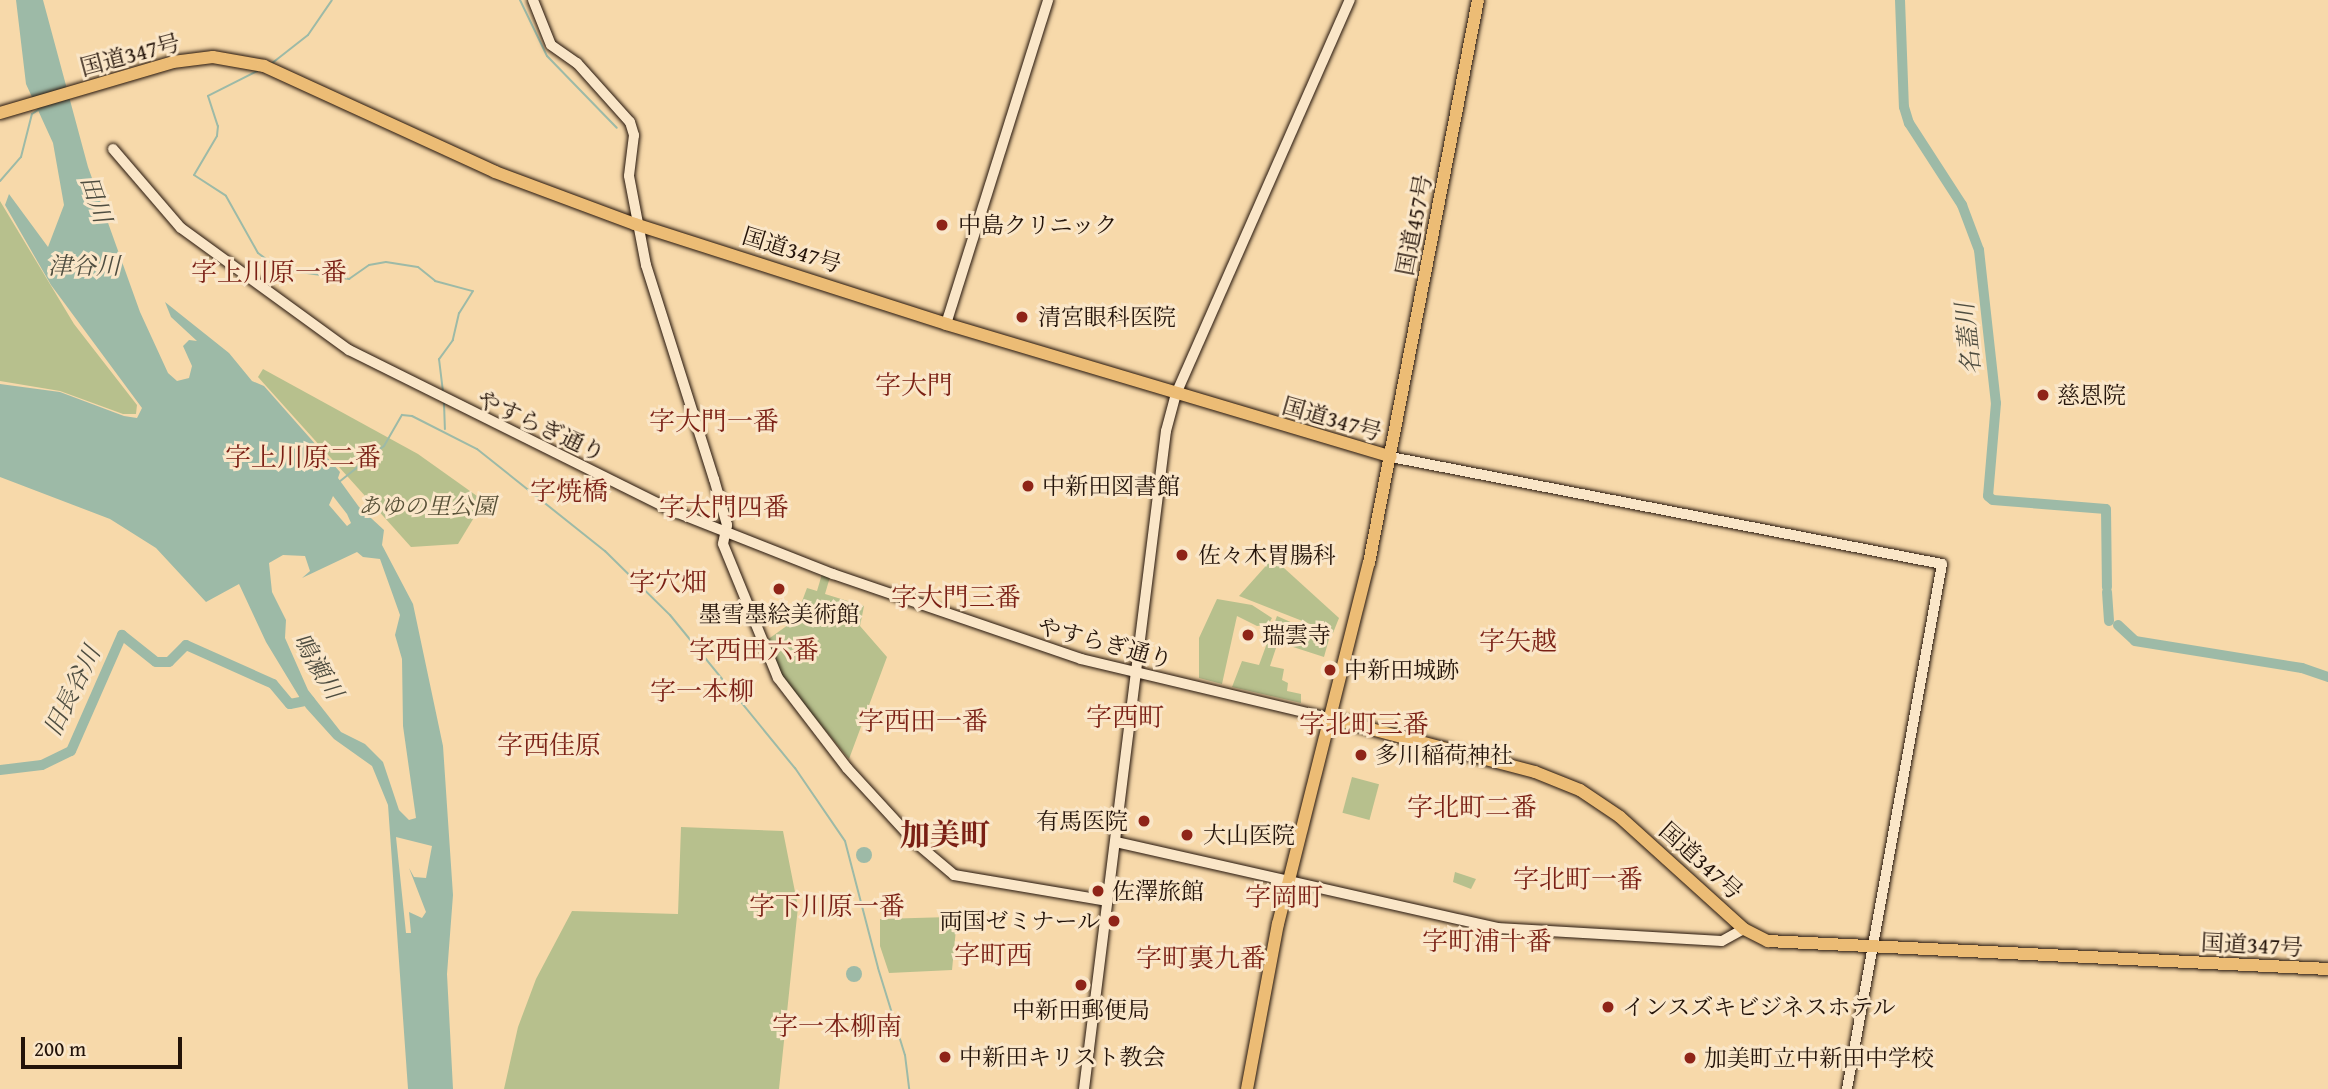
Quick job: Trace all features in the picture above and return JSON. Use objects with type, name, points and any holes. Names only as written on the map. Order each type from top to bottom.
[{"type":"highway","name":"国道457号","points":[[1391,457],[1478,0]]},
{"type":"highway","name":"国道347号","points":[[0,113],[173,62],[213,57],[264,66],[495,172],[635,223],[946,324],[1391,457],[1329,718],[1535,772],[1580,790],[1620,817],[1744,929],[1781,944],[2328,969]]},
{"type":"highway","points":[[1247,1089],[1289,881],[1329,718]]},
{"type":"street","points":[[533,0],[551,45],[577,63],[630,122],[634,135],[629,176],[635,223],[714,479],[726,534],[723,544],[778,678],[847,768],[915,842],[961,879],[1051,889],[1108,901]]},
{"type":"street","points":[[946,324],[1048,0]]},
{"type":"street","points":[[1084,1089],[1160,471],[1177,394],[1350,0]]},
{"type":"street","name":"やすらぎ通り","points":[[113,149],[163,212],[251,282],[349,350],[433,396],[726,534],[1009,635],[1136,672],[1329,718]]},
{"type":"street","points":[[1391,457],[1942,564],[1847,1089]]},
{"type":"street","points":[[1116,842],[1508,929],[1722,941],[1744,929]]},
{"type":"green space","points":[[0,201],[74,324],[137,405],[136,414],[123,414],[60,391],[0,381]]},
{"type":"green space","name":"あゆの里公園","points":[[263,369],[418,454],[484,501],[458,544],[411,547],[258,377]]},
{"type":"green space","points":[[1273,558],[1339,618],[1333,633],[1239,596]]},
{"type":"green space","points":[[822,574],[830,577],[825,594],[864,606],[860,626],[887,657],[849,759],[784,680],[767,640],[795,620],[807,588],[817,591]]},
{"type":"green space","points":[[1217,599],[1252,605],[1272,618],[1268,625],[1257,626],[1237,616],[1222,684],[1199,678],[1199,638]]},
{"type":"green space","points":[[1277,616],[1329,639],[1324,657],[1290,646],[1292,638],[1280,636],[1270,666],[1284,669],[1282,680],[1288,683],[1287,691],[1301,694],[1301,703],[1232,687],[1242,661],[1259,665]]},
{"type":"green space","points":[[1352,777],[1379,784],[1369,820],[1342,813]]},
{"type":"green space","points":[[681,827],[783,831],[798,907],[779,1089],[504,1089],[518,1027],[536,979],[572,911],[678,914]]},
{"type":"green space","points":[[1455,872],[1476,879],[1471,889],[1453,882]]},
{"type":"green space","points":[[950,917],[956,929],[952,970],[889,973],[880,946],[880,919]]},
{"type":"water","points":[[16,0],[43,0],[88,167],[140,312],[168,373],[177,381],[189,378],[192,366],[183,346],[189,340],[197,341],[171,317],[165,302],[229,353],[252,381],[264,386],[340,472],[338,478],[359,507],[384,530],[382,545],[413,604],[443,746],[453,895],[447,974],[453,1089],[408,1089],[388,805],[372,766],[334,739],[306,708],[266,642],[239,584],[206,602],[156,548],[110,519],[0,477],[0,384],[60,392],[124,416],[137,418],[142,408],[51,285],[5,205],[9,194],[48,247],[64,205],[53,143],[26,84]],"holes":[[[333,496],[347,514],[351,523],[347,526],[329,505]],[[357,552],[363,557],[380,559],[400,615],[395,635],[402,659],[403,726],[416,818],[409,820],[399,810],[383,762],[365,744],[341,732],[308,690],[285,638],[286,620],[272,592],[269,563],[283,555],[305,556],[310,571],[302,578]],[[396,837],[432,846],[426,878],[414,877],[409,868],[426,912],[422,918],[409,912],[411,933],[406,933]]]},
{"type":"water","points":[[861,847],[867,847],[872,855],[870,861],[861,863],[856,858],[856,852]]},
{"type":"water","points":[[851,966],[857,966],[862,974],[860,980],[851,982],[846,977],[846,971]]},
{"type":"waterway","points":[[271,64],[308,35],[332,0]]},
{"type":"waterway","points":[[520,0],[547,56],[617,128]]},
{"type":"waterway","name":"名蓋川","points":[[1900,0],[1904,107],[1909,123],[1962,205],[1979,250],[1996,403],[1988,496],[1993,500],[2106,509],[2107,587]]},
{"type":"waterway","points":[[257,71],[208,96],[218,126],[217,136],[194,175],[226,196],[258,253],[279,269],[349,279],[369,265],[386,262],[418,267],[435,281],[473,291],[459,313],[453,340],[439,359],[443,390]]},
{"type":"waterway","points":[[0,181],[21,157],[32,114],[38,110]]},
{"type":"waterway","points":[[444,403],[445,429]]},
{"type":"waterway","points":[[339,482],[384,446],[402,415],[412,416],[477,449],[605,551],[670,615],[795,768],[845,841],[878,968],[905,1055],[909,1089]]},
{"type":"waterway","name":"名蓋川","points":[[2107,592],[2109,621]]},
{"type":"waterway","name":"名蓋川","points":[[2118,625],[2135,641],[2302,668],[2328,677]]},
{"type":"waterway","name":"旧長谷川","points":[[0,770],[42,765],[71,751],[122,635],[156,662],[169,662],[186,645],[273,684],[290,704],[310,700]]},
{"type":"place","name":"中島クリニック","points":[[942,225]]},
{"type":"place","name":"清宮眼科医院","points":[[1022,317]]},
{"type":"place","name":"慈恩院","points":[[2043,395]]},
{"type":"place","name":"中新田図書館","points":[[1028,486]]},
{"type":"place","name":"佐々木胃腸科","points":[[1182,555]]},
{"type":"place","name":"墨雪墨絵美術館","points":[[779,589]]},
{"type":"place","name":"瑞雲寺","points":[[1248,635]]},
{"type":"place","name":"中新田城跡","points":[[1330,670]]},
{"type":"place","name":"多川稲荷神社","points":[[1361,755]]},
{"type":"place","name":"有馬医院","points":[[1144,821]]},
{"type":"place","name":"大山医院","points":[[1187,835]]},
{"type":"place","name":"佐澤旅館","points":[[1098,891]]},
{"type":"place","name":"両国ゼミナール","points":[[1114,921]]},
{"type":"place","name":"中新田郵便局","points":[[1081,985]]},
{"type":"place","name":"インスズキビジネスホテル","points":[[1608,1007]]},
{"type":"place","name":"中新田キリスト教会","points":[[945,1057]]},
{"type":"place","name":"加美町立中新田中学校","points":[[1690,1058]]},
{"type":"district","name":"字上川原一番","points":[[269,272]]},
{"type":"district","name":"字大門","points":[[914,385]]},
{"type":"district","name":"字大門一番","points":[[714,421]]},
{"type":"district","name":"字上川原二番","points":[[303,457]]},
{"type":"district","name":"字焼橋","points":[[569,491]]},
{"type":"district","name":"字大門四番","points":[[724,507]]},
{"type":"district","name":"字穴畑","points":[[668,582]]},
{"type":"district","name":"字大門三番","points":[[956,597]]},
{"type":"district","name":"字矢越","points":[[1518,641]]},
{"type":"district","name":"字西田六番","points":[[754,650]]},
{"type":"district","name":"字一本柳","points":[[702,691]]},
{"type":"district","name":"字西町","points":[[1125,717]]},
{"type":"district","name":"字西田一番","points":[[923,721]]},
{"type":"district","name":"字北町三番","points":[[1364,724]]},
{"type":"district","name":"字西佳原","points":[[549,745]]},
{"type":"district","name":"字北町二番","points":[[1472,807]]},
{"type":"district","name":"加美町","points":[[945,834]]},
{"type":"district","name":"字北町一番","points":[[1578,879]]},
{"type":"district","name":"字岡町","points":[[1284,897]]},
{"type":"district","name":"字下川原一番","points":[[827,906]]},
{"type":"district","name":"字町浦十番","points":[[1487,941]]},
{"type":"district","name":"字町西","points":[[993,955]]},
{"type":"district","name":"字町裏九番","points":[[1201,958]]},
{"type":"district","name":"字一本柳南","points":[[837,1026]]},
{"type":"water label","name":"田川","points":[[96,199]]},
{"type":"water label","name":"津谷川","points":[[84,266]]},
{"type":"water label","name":"鳴瀬川","points":[[318,666]]}]
